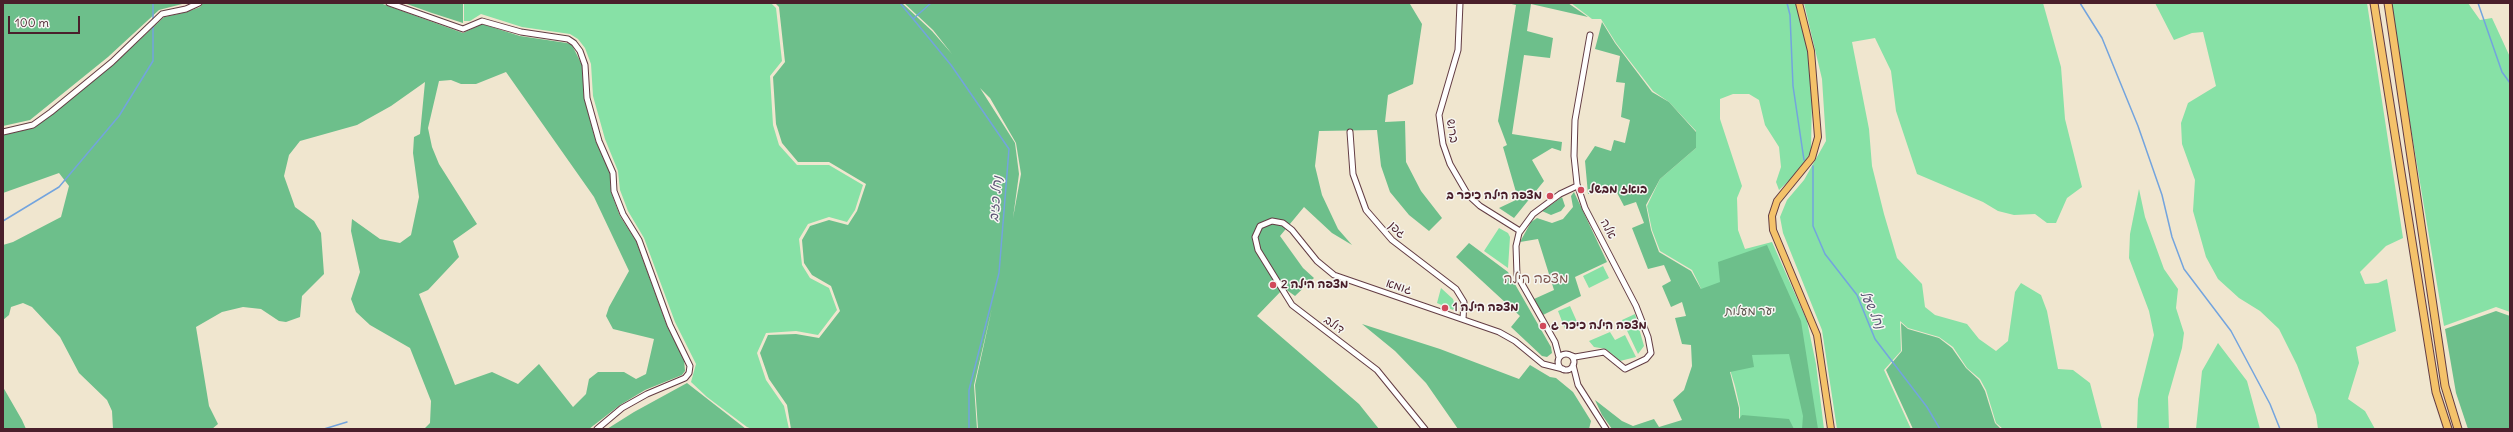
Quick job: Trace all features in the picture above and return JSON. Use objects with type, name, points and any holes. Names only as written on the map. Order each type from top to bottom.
[{"type":"highway","points":[[2374,3],[2436,392],[2448,429]]},
{"type":"highway","points":[[2388,3],[2445,386],[2458,429]]},
{"type":"main road","points":[[1799,3],[1811,51],[1818,137],[1812,158],[1777,201],[1772,216],[1773,230],[1817,335],[1831,429]]},
{"type":"street","points":[[3,132],[32,125],[51,112],[112,62],[162,14],[186,9],[199,3]]},
{"type":"street","points":[[389,3],[463,29],[482,21],[521,32],[568,39],[574,43],[580,51],[585,65],[587,98],[599,141],[613,173],[614,191],[623,214],[639,240],[670,324],[690,366],[689,373],[684,378],[647,394],[622,408],[597,429]]},
{"type":"street","name":"ברוש","points":[[1460,3],[1458,50],[1439,115],[1443,144],[1450,164],[1468,194],[1480,206],[1520,231]]},
{"type":"street","name":"אלה","points":[[1543,364],[1550,365],[1558,358],[1569,355],[1588,355],[1604,352],[1625,369],[1650,357],[1651,346],[1629,291],[1585,208],[1577,186],[1574,156],[1574,120],[1590,35]]},
{"type":"street","name":"גפן","points":[[1350,132],[1353,174],[1366,210],[1392,240],[1456,289],[1464,302],[1463,319]]},
{"type":"street","points":[[1577,186],[1560,194],[1538,210],[1520,231],[1515,254],[1518,275],[1555,342],[1569,355],[1573,364],[1578,385]]},
{"type":"street","name":"גומא","points":[[1260,226],[1277,221],[1287,225],[1317,261],[1334,275],[1507,335],[1543,364]]},
{"type":"street","name":"דולב","points":[[1260,226],[1255,237],[1258,250],[1292,305],[1377,370],[1425,429]]},
{"type":"street","points":[[1555,342],[1558,365],[1578,385],[1606,429]]},
{"type":"street","name":"אלה","points":[[1564,370],[1588,355]]},
{"type":"street","points":[[1543,364],[1564,370]]},
{"type":"green space","points":[[3,3],[186,3],[159,10],[108,57],[30,120],[3,126]]},
{"type":"green space","points":[[203,3],[380,3],[463,33],[482,24],[520,36],[572,45],[582,65],[584,98],[596,142],[610,173],[611,192],[620,216],[636,241],[667,326],[684,359],[685,371],[682,375],[645,390],[620,405],[589,429],[424,429],[430,423],[431,401],[410,348],[370,325],[356,312],[351,299],[360,272],[351,231],[352,219],[380,239],[400,243],[411,235],[419,197],[413,153],[414,137],[420,134],[425,82],[391,106],[357,125],[300,141],[289,155],[284,176],[295,207],[314,221],[321,233],[324,274],[302,296],[300,317],[286,322],[279,321],[261,309],[243,307],[222,312],[196,327],[209,406],[218,424],[212,429],[113,429],[112,411],[107,400],[79,373],[60,337],[32,307],[23,303],[11,307],[9,315],[3,320],[3,245],[13,242],[61,217],[69,186],[59,173],[3,193],[3,135],[34,128],[114,64],[164,17],[187,12],[200,7]],"holes":[[[506,72],[594,197],[629,271],[609,307],[606,316],[613,329],[654,339],[646,374],[636,379],[624,372],[598,372],[589,379],[586,394],[573,407],[539,364],[518,384],[492,372],[455,385],[419,294],[428,290],[459,257],[453,241],[477,224],[439,164],[432,147],[428,128],[439,81],[451,80],[461,84],[476,84]]]},
{"type":"green space","points":[[404,3],[463,3],[463,23],[432,13]]},
{"type":"green space","points":[[464,3],[771,3],[776,8],[782,61],[770,76],[773,125],[779,145],[797,165],[829,165],[863,185],[855,210],[847,222],[829,217],[808,224],[799,239],[802,265],[810,278],[829,288],[837,310],[818,335],[796,331],[766,333],[757,353],[766,380],[784,406],[789,429],[752,429],[747,427],[707,397],[691,382],[696,364],[675,322],[644,238],[628,211],[620,190],[618,171],[605,139],[593,96],[591,64],[585,48],[578,39],[570,34],[522,27],[481,14],[470,21],[464,21]]},
{"type":"green space","points":[[775,3],[902,3],[932,31],[952,54],[933,30],[904,3],[1412,3],[1410,4],[1422,24],[1413,84],[1388,95],[1385,122],[1405,121],[1406,162],[1421,191],[1442,218],[1429,231],[1409,215],[1390,192],[1381,166],[1377,130],[1319,131],[1315,166],[1322,195],[1338,229],[1352,245],[1332,233],[1304,207],[1280,236],[1303,268],[1314,278],[1295,296],[1284,288],[1257,316],[1359,404],[1379,429],[978,429],[975,385],[992,308],[974,385],[977,429],[791,429],[787,405],[769,379],[760,353],[768,335],[796,334],[819,338],[840,311],[831,286],[812,275],[804,263],[802,240],[810,226],[829,220],[848,225],[857,211],[866,184],[829,162],[798,162],[782,143],[776,124],[773,77],[785,62],[779,7]],"holes":[[[980,88],[990,98],[1016,143],[1021,174],[1013,218],[1019,174],[1015,143]]]},
{"type":"green space","points":[[1507,3],[1568,3],[1588,17],[1531,4],[1527,31],[1553,38],[1550,58],[1524,55],[1512,134],[1562,142],[1561,151],[1552,148],[1532,160],[1544,181],[1514,218],[1499,208],[1518,199],[1503,147],[1507,145],[1498,121],[1516,5]]},
{"type":"green space","name":"יער מעלות","points":[[1571,3],[1796,3],[1808,50],[1812,96],[1811,152],[1797,173],[1779,190],[1776,182],[1781,167],[1779,147],[1765,125],[1759,100],[1749,94],[1733,94],[1720,99],[1720,119],[1742,186],[1737,198],[1738,230],[1745,249],[1772,242],[1807,321],[1816,364],[1824,429],[1740,429],[1740,408],[1735,386],[1715,321],[1692,270],[1660,251],[1652,230],[1647,206],[1660,179],[1696,148],[1696,131],[1669,102],[1653,91],[1616,43],[1601,19],[1592,19]]},
{"type":"green space","points":[[1804,3],[2043,3],[2061,67],[2065,119],[2082,187],[2067,198],[2056,223],[2047,223],[2035,214],[2014,215],[1998,211],[1983,202],[1917,174],[1896,111],[1891,71],[1875,38],[1852,42],[1869,129],[1872,166],[1884,214],[1897,258],[1922,284],[1925,307],[1935,315],[1967,324],[1979,339],[1996,351],[2008,341],[2015,292],[2021,283],[2041,295],[2047,311],[2058,369],[2073,370],[2090,383],[2102,429],[2003,429],[1996,423],[1986,390],[1980,379],[1967,368],[1953,347],[1939,337],[1908,328],[1900,321],[1901,351],[1884,370],[1911,429],[1837,429],[1822,330],[1783,233],[1780,217],[1787,200],[1804,180],[1826,141],[1822,79]]},
{"type":"green space","points":[[2155,3],[2367,3],[2403,238],[2386,246],[2360,272],[2365,284],[2378,283],[2387,279],[2396,331],[2356,347],[2359,363],[2348,399],[2365,411],[2375,429],[2318,429],[2316,415],[2297,365],[2279,329],[2260,311],[2239,298],[2218,279],[2206,257],[2193,211],[2195,180],[2182,144],[2181,123],[2188,103],[2216,86],[2203,32],[2192,33],[2174,40]]},
{"type":"green space","points":[[2390,3],[2468,3],[2480,20],[2492,18],[2510,57],[2510,312],[2496,307],[2444,326]]},
{"type":"green space","name":"יער מעלות","points":[[1602,22],[1615,43],[1652,92],[1669,102],[1696,132],[1696,148],[1660,179],[1646,205],[1651,230],[1659,252],[1691,271],[1701,289],[1720,282],[1718,262],[1767,245],[1801,321],[1818,429],[1802,429],[1803,416],[1789,354],[1752,355],[1754,367],[1730,372],[1739,408],[1739,419],[1742,415],[1789,419],[1794,429],[1612,429],[1602,415],[1595,400],[1622,421],[1633,426],[1654,419],[1659,427],[1682,420],[1673,400],[1684,390],[1692,366],[1691,345],[1682,344],[1675,318],[1686,316],[1682,302],[1671,307],[1662,286],[1671,281],[1664,265],[1648,269],[1632,228],[1644,223],[1636,202],[1624,206],[1614,187],[1588,194],[1585,161],[1595,146],[1611,151],[1614,140],[1625,143],[1630,120],[1621,117],[1625,83],[1616,82],[1620,56],[1595,49]]},
{"type":"green space","points":[[2139,189],[2145,217],[2164,269],[2178,289],[2176,308],[2184,333],[2182,348],[2168,397],[2169,429],[2137,429],[2138,399],[2154,335],[2149,311],[2129,258],[2130,234]]},
{"type":"green space","points":[[1574,192],[1607,262],[1575,277],[1581,296],[1543,315],[1534,299],[1554,290],[1538,239],[1520,242],[1531,222],[1537,218],[1552,223],[1563,219],[1573,207],[1571,196]]},
{"type":"green space","points":[[1562,197],[1565,206],[1561,211],[1551,215],[1542,211]]},
{"type":"green space","points":[[1499,228],[1508,233],[1510,237],[1508,268],[1484,251]]},
{"type":"green space","points":[[1469,243],[1508,272],[1551,347],[1552,353],[1547,357],[1542,356],[1511,327],[1520,316],[1456,257]]},
{"type":"green space","points":[[1603,266],[1609,278],[1589,288],[1583,276]]},
{"type":"green space","points":[[1441,288],[1453,299],[1455,306],[1453,310],[1437,303]]},
{"type":"green space","points":[[1570,306],[1578,324],[1565,329],[1558,311]]},
{"type":"green space","points":[[2496,311],[2510,316],[2510,429],[2468,429],[2456,393],[2445,329]]},
{"type":"green space","points":[[1635,314],[1644,346],[1638,354],[1622,320]]},
{"type":"green space","points":[[1901,323],[1908,329],[1939,338],[1952,348],[1966,368],[1979,380],[1985,391],[1995,423],[2001,429],[1913,429],[1886,370],[1902,351]]},
{"type":"green space","points":[[1362,324],[1440,349],[1519,379],[1530,365],[1550,377],[1556,378],[1573,392],[1591,421],[1589,429],[1458,429],[1426,383],[1395,351]]},
{"type":"green space","points":[[1610,332],[1615,340],[1625,335],[1636,357],[1620,361],[1606,349],[1594,347],[1589,341]]},
{"type":"green space","points":[[2218,343],[2247,381],[2260,429],[2196,429],[2202,371]]},
{"type":"green space","points":[[687,383],[746,429],[607,429],[634,412]]},
{"type":"green space","points":[[3,387],[22,420],[26,429],[3,429]]},
{"type":"waterway","points":[[153,3],[153,21]]},
{"type":"waterway","name":"נחל כזיב","points":[[900,3],[951,65],[1009,149],[999,273],[969,390],[969,429]]},
{"type":"waterway","points":[[913,19],[931,3]]},
{"type":"waterway","name":"נחל שעל","points":[[1787,3],[1790,15],[1793,86],[1804,160]]},
{"type":"waterway","points":[[2080,3],[2102,38],[2138,126],[2162,195],[2172,237],[2184,269],[2231,331],[2270,404],[2280,429]]},
{"type":"waterway","points":[[2478,3],[2502,72],[2510,83]]},
{"type":"waterway","points":[[3,221],[59,187],[119,116],[153,61],[153,25]]},
{"type":"waterway","name":"נחל שעל","points":[[1813,166],[1813,226],[1825,254],[1857,295],[1875,339],[1927,407],[1940,429]]},
{"type":"waterway","points":[[324,429],[347,422]]},
{"type":"place","name":"בואז מבשל","points":[[1581,190]]},
{"type":"place","name":"מצפה הילה כיכר ב","points":[[1550,196]]},
{"type":"place","name":"מצפה הילה 2","points":[[1273,285]]},
{"type":"place","name":"מצפה הילה 1","points":[[1445,308]]},
{"type":"place","name":"מצפה הילה כיכר ג","points":[[1543,326]]},
{"type":"district","name":"מצפה הילה","points":[[1536,279]]}]
